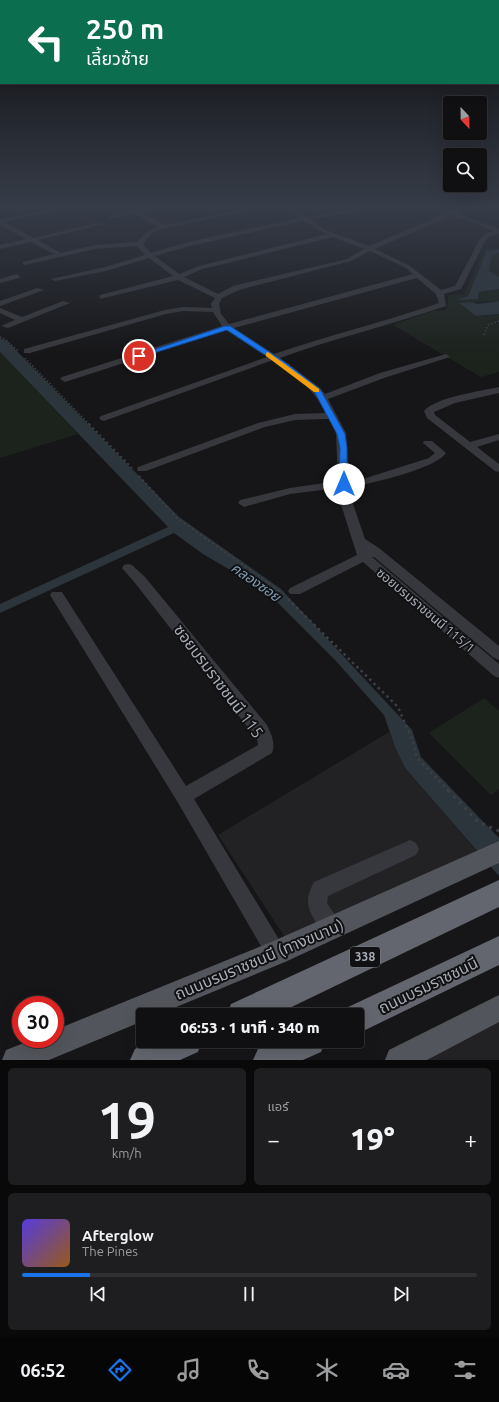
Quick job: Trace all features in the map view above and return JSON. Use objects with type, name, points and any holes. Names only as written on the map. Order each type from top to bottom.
[{"type":"highway","name":"338","points":[[257,1008],[493,896]]},
{"type":"highway","name":"ถนนบรมราชชนนี","points":[[364,1016],[499,950]]},
{"type":"highway","points":[[146,1060],[172,1048]]},
{"type":"highway","points":[[269,1060],[295,1048]]},
{"type":"main road","name":"ถนนบรมราชชนนี (ทางขนาน)","points":[[16,1060],[276,953],[499,852]]},
{"type":"main road","points":[[399,1060],[499,1008]]},
{"type":"street","points":[[25,263],[49,257]]},
{"type":"street","points":[[55,280],[106,269],[145,257]]},
{"type":"street","points":[[152,257],[179,277],[219,297]]},
{"type":"street","points":[[103,297],[179,277],[201,267],[240,257]]},
{"type":"street","points":[[27,351],[166,312],[183,310],[216,310],[215,304],[219,297],[236,288],[349,260],[354,257]]},
{"type":"street","points":[[104,418],[313,343],[398,320],[443,304],[440,293],[408,267],[389,257]]},
{"type":"street","points":[[440,293],[458,287],[473,257]]},
{"type":"street","points":[[0,281],[16,276]]},
{"type":"street","points":[[65,379],[227,328],[418,276]]},
{"type":"street","points":[[0,304],[40,290]]},
{"type":"street","points":[[5,326],[66,303]]},
{"type":"street","points":[[0,310],[22,320]]},
{"type":"street","name":"ซอยบรมราชชนนี 115/1","points":[[216,310],[227,328],[274,358],[317,390],[323,398],[341,434],[344,448],[344,495],[360,542],[370,553],[423,591],[491,654],[499,672]]},
{"type":"street","points":[[323,398],[357,383],[407,366],[446,357]]},
{"type":"street","points":[[499,390],[442,405],[432,408],[429,411],[430,416],[499,470]]},
{"type":"street","points":[[142,469],[262,425],[296,417],[331,416]]},
{"type":"street","points":[[468,446],[499,437]]},
{"type":"street","points":[[244,503],[290,491],[367,481],[434,460],[441,453],[428,443]]},
{"type":"street","points":[[295,591],[370,553]]},
{"type":"street","name":"ซอยบรมราชชนนี 115/1","points":[[370,553],[372,565],[412,598],[491,654]]},
{"type":"street","name":"ซอยบรมราชชนนี 115","points":[[128,568],[140,580],[261,730],[265,739],[266,748],[255,756],[183,796]]},
{"type":"street","points":[[412,598],[423,591]]},
{"type":"street","points":[[56,595],[183,796],[276,953]]},
{"type":"street","points":[[333,927],[316,901],[317,895],[321,889],[410,849]]},
{"type":"path","points":[[484,335],[488,325],[499,321]]},
{"type":"path","points":[[0,337],[6,339],[117,451],[178,519],[279,590],[375,684],[398,707],[418,758],[478,822],[499,831]]},
{"type":"shaded area","points":[[482,257],[484,257],[468,296],[457,299],[478,299],[478,292],[499,289],[499,301],[459,303],[476,316],[499,314],[499,372],[481,377],[393,325],[432,311],[446,310],[449,295],[464,294]]},
{"type":"shaded area","points":[[491,257],[499,257],[499,277],[489,271]]},
{"type":"shaded area","points":[[0,352],[5,357],[78,434],[0,458]]},
{"type":"shaded area","points":[[484,698],[499,711],[499,789],[491,795],[429,733]]},
{"type":"shaded area","points":[[389,732],[405,768],[477,851],[286,939],[218,835]]},
{"type":"shaded area","points":[[499,1020],[499,1060],[420,1060]]},
{"type":"water","points":[[484,257],[491,257],[489,271],[499,277],[499,289],[478,292],[478,299],[456,300],[468,296]]},
{"type":"water","points":[[499,301],[499,314],[476,316],[459,303],[471,302],[478,304]]},
{"type":"water","name":"คลองซอย","points":[[0,338],[7,341],[179,517],[281,589],[412,730],[421,757],[499,838],[499,876],[405,768],[395,747],[384,715],[335,660],[266,591],[203,554],[174,533],[0,613],[0,604],[168,527],[0,352]]},
{"type":"slow traffic","points":[[268,354],[284,364],[317,390]]},
{"type":"route","points":[[139,356],[227,328],[284,364],[317,390],[323,398],[331,416],[338,424],[341,434],[344,448],[344,484]]}]
